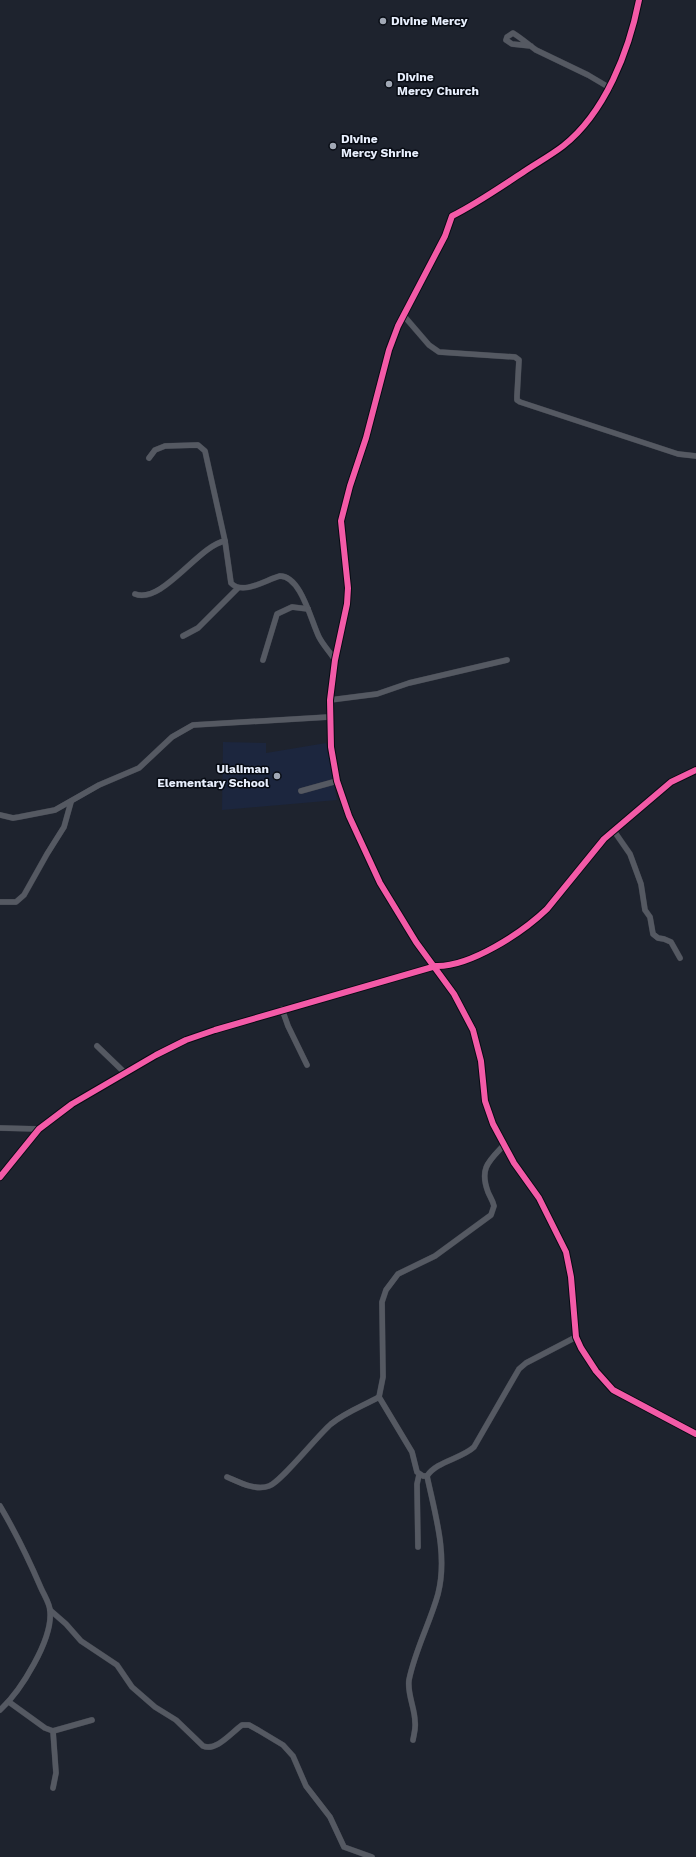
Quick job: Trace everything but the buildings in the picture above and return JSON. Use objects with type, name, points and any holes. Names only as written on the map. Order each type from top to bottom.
[{"type":"street","points":[[639,0],[633,24],[610,88],[594,113],[580,130],[563,146],[487,196],[452,216],[445,236],[404,316],[389,350],[366,438],[350,486],[342,521],[342,540],[347,580],[347,604],[335,660],[329,717],[331,746],[337,782],[349,816],[380,883],[416,942],[436,966],[454,994],[473,1030],[481,1061],[485,1101],[492,1124],[522,1176],[539,1198],[566,1252],[571,1277],[576,1337],[596,1372],[612,1390],[696,1434]]},
{"type":"street","points":[[531,46],[547,56],[598,80],[610,88]]},
{"type":"street","points":[[404,316],[429,345],[440,352],[515,357],[519,360],[517,400],[520,402],[678,454],[696,456]]},
{"type":"street","points":[[149,458],[155,450],[165,446],[192,444],[202,447],[213,484],[225,541],[231,583],[238,588]]},
{"type":"street","points":[[135,594],[148,595],[156,591],[214,544],[225,541]]},
{"type":"street","points":[[182,636],[198,628],[238,588],[254,586],[276,577],[284,576],[294,582],[308,609],[320,638],[335,660]]},
{"type":"street","points":[[263,660],[277,614],[292,607],[308,609]]},
{"type":"street","points":[[330,700],[354,695],[377,694],[409,683],[507,660]]},
{"type":"street","points":[[0,815],[13,818],[55,810],[99,785],[143,765],[172,737],[193,725],[329,717]]},
{"type":"street","points":[[0,1177],[39,1129],[72,1104],[124,1072],[186,1040],[282,1009],[436,966],[451,966],[482,953],[537,918],[559,895],[604,839],[670,782],[696,770]]},
{"type":"street","points":[[301,791],[337,782]]},
{"type":"street","points":[[0,902],[16,902],[24,895],[64,827],[71,802]]},
{"type":"street","points":[[614,831],[630,854],[640,884],[645,910],[650,918],[653,934],[658,938],[664,938],[671,942],[680,958]]},
{"type":"street","points":[[282,1009],[288,1026],[308,1065]]},
{"type":"street","points":[[97,1046],[124,1072]]},
{"type":"street","points":[[0,1128],[39,1129]]},
{"type":"street","points":[[420,1475],[415,1466],[412,1452],[379,1397],[383,1377],[382,1302],[386,1290],[398,1274],[435,1256],[491,1215],[494,1206],[487,1188],[484,1173],[486,1164],[504,1145]]},
{"type":"street","points":[[413,1740],[416,1722],[409,1689],[409,1682],[416,1656],[438,1594],[442,1560],[441,1544],[428,1476],[432,1470],[464,1454],[474,1447],[519,1369],[531,1360],[576,1337]]},
{"type":"street","points":[[228,1477],[251,1486],[268,1486],[281,1476],[330,1425],[344,1415],[379,1397]]},
{"type":"street","points":[[420,1475],[428,1476]]},
{"type":"street","points":[[418,1547],[417,1480],[420,1475]]},
{"type":"street","points":[[0,1506],[13,1528],[50,1610],[81,1641],[117,1665],[122,1670],[128,1683],[139,1694],[162,1712],[176,1720],[202,1746],[206,1748],[215,1745],[242,1725],[253,1727],[282,1746],[296,1762],[309,1791],[330,1817],[344,1847],[372,1857]]},
{"type":"street","points":[[0,1710],[9,1702],[29,1671],[42,1647],[50,1626],[50,1610]]},
{"type":"street","points":[[9,1702],[45,1728],[53,1732],[92,1720]]},
{"type":"street","points":[[53,1732],[56,1773],[53,1788]]},
{"type":"shaded area","name":"Ulaliman Elementary School","points":[[223,742],[266,743],[266,753],[326,743],[337,800],[222,810]]},
{"type":"cycle path","points":[[639,0],[635,20],[622,60],[603,99],[591,116],[578,132],[558,150],[487,196],[452,216],[445,236],[398,326],[389,350],[366,438],[350,486],[341,521],[348,588],[347,604],[335,660],[330,700],[331,747],[337,781],[349,816],[380,883],[416,942],[454,994],[473,1030],[481,1061],[485,1101],[493,1124],[514,1163],[539,1198],[566,1252],[571,1277],[576,1337],[581,1348],[596,1371],[613,1390],[696,1434]]},
{"type":"cycle path","points":[[0,1177],[39,1129],[72,1104],[156,1055],[186,1040],[215,1030],[436,966],[450,965],[464,961],[495,947],[524,928],[547,909],[604,839],[671,782],[696,770]]},
{"type":"place","name":"Divine Mercy","points":[[383,21]]},
{"type":"place","name":"Divine Mercy Church","points":[[389,84]]},
{"type":"place","name":"Divine Mercy Shrine","points":[[333,146]]},
{"type":"place","name":"Ulaliman Elementary School","points":[[277,776]]}]
